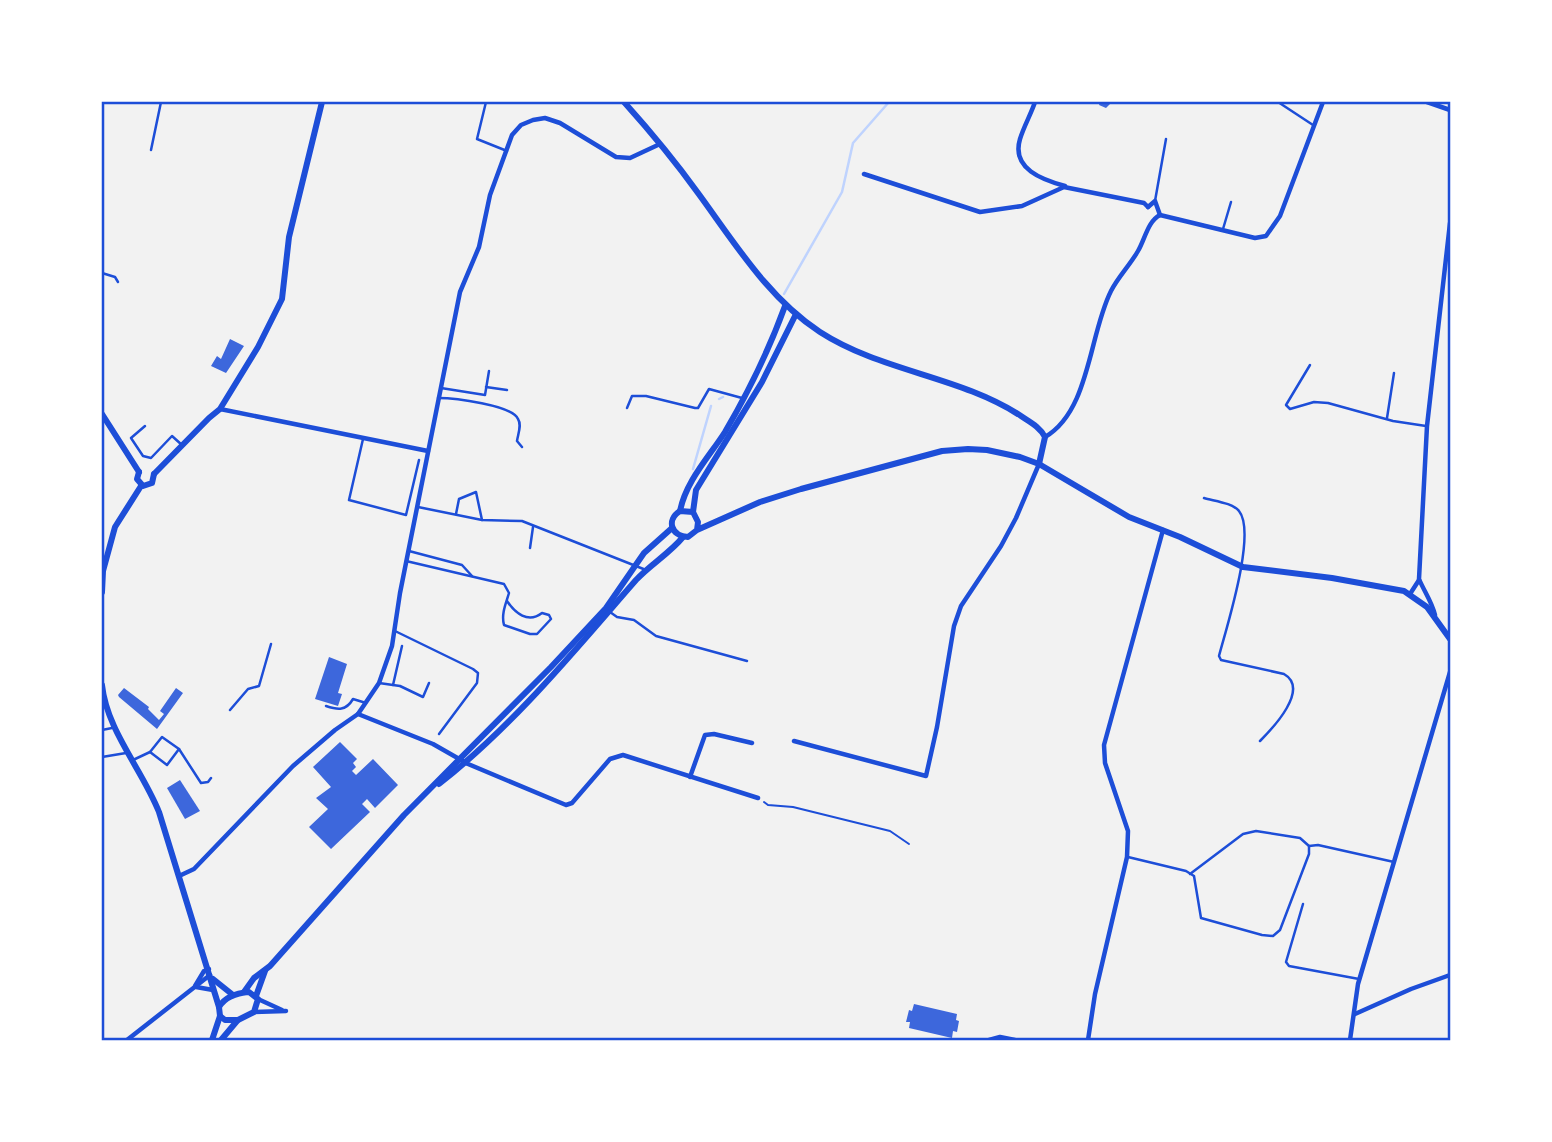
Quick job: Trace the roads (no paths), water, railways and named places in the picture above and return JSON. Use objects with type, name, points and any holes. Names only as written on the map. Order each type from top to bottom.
[{"type":"street","points":[[141,486],[150,485],[154,481],[154,474],[220,409],[258,347],[282,299],[289,237],[322,102]]},
{"type":"street","points":[[624,102],[661,143],[750,264],[785,306],[820,332],[862,353],[977,393],[1012,410],[1041,430],[1045,436]]},
{"type":"street","points":[[1035,102],[1018,150],[1034,176],[1144,204],[1154,218]]},
{"type":"street","points":[[794,741],[926,776],[954,626],[961,606],[1001,547],[1016,519],[1039,464],[1045,436],[1066,418],[1074,404],[1084,380],[1097,324],[1111,291],[1138,251],[1154,218],[1160,215],[1255,238],[1266,236],[1290,192],[1323,102]]},
{"type":"street","points":[[1427,102],[1451,110]]},
{"type":"street","points":[[179,876],[194,870],[293,766],[358,714],[379,683],[392,646],[406,561],[460,292],[479,247],[491,195],[512,135],[521,125],[545,118],[560,123],[615,158],[623,159],[661,143]]},
{"type":"street","points":[[864,174],[980,212],[1022,206],[1064,187],[1073,187]]},
{"type":"street","points":[[1148,207],[1155,201],[1160,215]]},
{"type":"street","points":[[1435,616],[1433,604],[1422,589],[1419,579],[1427,426],[1451,223]]},
{"type":"street","points":[[785,306],[772,343],[744,398],[684,496],[680,511],[673,518],[672,528],[677,534],[683,537],[691,536],[697,530],[770,499],[942,452],[987,450],[1039,464],[1129,517],[1243,567],[1332,578],[1410,594],[1435,616],[1451,639]]},
{"type":"street","points":[[697,530],[696,490],[762,382],[796,314]]},
{"type":"street","points":[[220,409],[428,452]]},
{"type":"street","points":[[102,414],[139,472]]},
{"type":"street","points":[[141,486],[136,479],[139,472],[148,469],[154,474]]},
{"type":"street","points":[[102,592],[105,552],[114,527],[141,486]]},
{"type":"street","points":[[680,511],[712,523]]},
{"type":"street","points":[[608,610],[650,545],[672,528]]},
{"type":"street","points":[[1088,1041],[1095,994],[1127,857],[1128,831],[1105,762],[1104,745],[1163,530]]},
{"type":"street","points":[[244,992],[421,797],[557,672],[608,610],[646,570],[683,537]]},
{"type":"street","points":[[1410,594],[1419,579]]},
{"type":"street","points":[[1410,594],[1420,593],[1422,589]]},
{"type":"street","points":[[1350,1041],[1359,979],[1451,672]]},
{"type":"street","points":[[102,685],[103,703],[150,789],[159,812],[210,974],[220,1016],[212,1041]]},
{"type":"street","points":[[358,714],[433,744],[462,760],[566,806],[572,803],[610,759],[620,755],[629,755],[758,798]]},
{"type":"street","points":[[690,777],[705,735],[714,734],[752,743]]},
{"type":"street","points":[[254,1012],[265,971]]},
{"type":"street","points":[[127,1041],[210,974]]},
{"type":"street","points":[[210,974],[233,995]]},
{"type":"street","points":[[1354,1014],[1451,975]]},
{"type":"street","points":[[195,987],[213,990]]},
{"type":"street","points":[[219,1007],[223,1001],[244,992],[286,1011],[254,1012],[238,1020],[228,1021],[220,1016]]},
{"type":"street","points":[[221,1041],[238,1020]]},
{"type":"street","points":[[989,1041],[1000,1037],[1015,1041]]},
{"type":"lane","points":[[151,150],[161,102]]},
{"type":"lane","points":[[486,102],[477,139],[507,151]]},
{"type":"lane","points":[[1279,102],[1314,126]]},
{"type":"lane","points":[[1155,201],[1167,139]]},
{"type":"lane","points":[[1223,231],[1231,202]]},
{"type":"lane","points":[[102,273],[118,282]]},
{"type":"lane","points":[[1310,365],[1286,405],[1290,409],[1314,402],[1328,403],[1387,419],[1427,426]]},
{"type":"lane","points":[[441,388],[485,395],[488,371]]},
{"type":"lane","points":[[1387,419],[1394,373]]},
{"type":"lane","points":[[486,387],[507,390]]},
{"type":"lane","points":[[627,408],[631,397],[637,396],[698,408],[709,389],[744,398]]},
{"type":"lane","points":[[438,398],[509,410],[520,423],[517,441],[522,447]]},
{"type":"lane","points":[[145,426],[131,438],[143,456],[151,458],[172,436],[182,446]]},
{"type":"lane","points":[[363,438],[349,500],[406,515],[419,460]]},
{"type":"lane","points":[[456,514],[459,499],[477,492],[482,520]]},
{"type":"lane","points":[[1204,498],[1237,508],[1244,517],[1243,567],[1219,656],[1221,660],[1284,674],[1293,684],[1289,705],[1260,741]]},
{"type":"lane","points":[[417,507],[482,520],[511,520],[533,525],[646,570]]},
{"type":"lane","points":[[530,548],[533,525]]},
{"type":"lane","points":[[408,551],[462,565],[472,576]]},
{"type":"lane","points":[[406,561],[504,584],[509,593],[507,601],[503,620],[504,625],[509,628],[537,634],[551,618],[542,613],[535,618],[527,618],[514,612],[507,601]]},
{"type":"lane","points":[[608,610],[617,617],[634,620],[656,636],[747,661]]},
{"type":"lane","points":[[394,631],[473,668],[478,673],[477,684],[439,734]]},
{"type":"lane","points":[[230,710],[248,690],[259,686],[271,644]]},
{"type":"lane","points":[[393,685],[402,646]]},
{"type":"lane","points":[[379,683],[393,685],[423,697],[429,683]]},
{"type":"lane","points":[[326,706],[341,709],[350,705],[353,699],[366,703]]},
{"type":"lane","points":[[102,730],[115,727]]},
{"type":"lane","points":[[133,760],[150,752],[162,737],[179,749],[201,783],[208,782],[211,778]]},
{"type":"lane","points":[[150,752],[167,765],[179,749]]},
{"type":"lane","points":[[102,757],[128,752]]},
{"type":"lane","points":[[1190,874],[1243,834],[1256,831],[1300,838],[1309,846],[1318,845],[1394,862]]},
{"type":"lane","points":[[1127,857],[1194,876],[1201,918],[1273,936],[1280,930],[1309,854],[1309,846]]},
{"type":"lane","points":[[1303,904],[1286,962],[1289,966],[1359,979]]},
{"type":"waterway","points":[[784,294],[842,192],[853,143],[889,102]]},
{"type":"waterway","points":[[719,399],[723,397]]},
{"type":"waterway","points":[[693,469],[711,406]]}]
